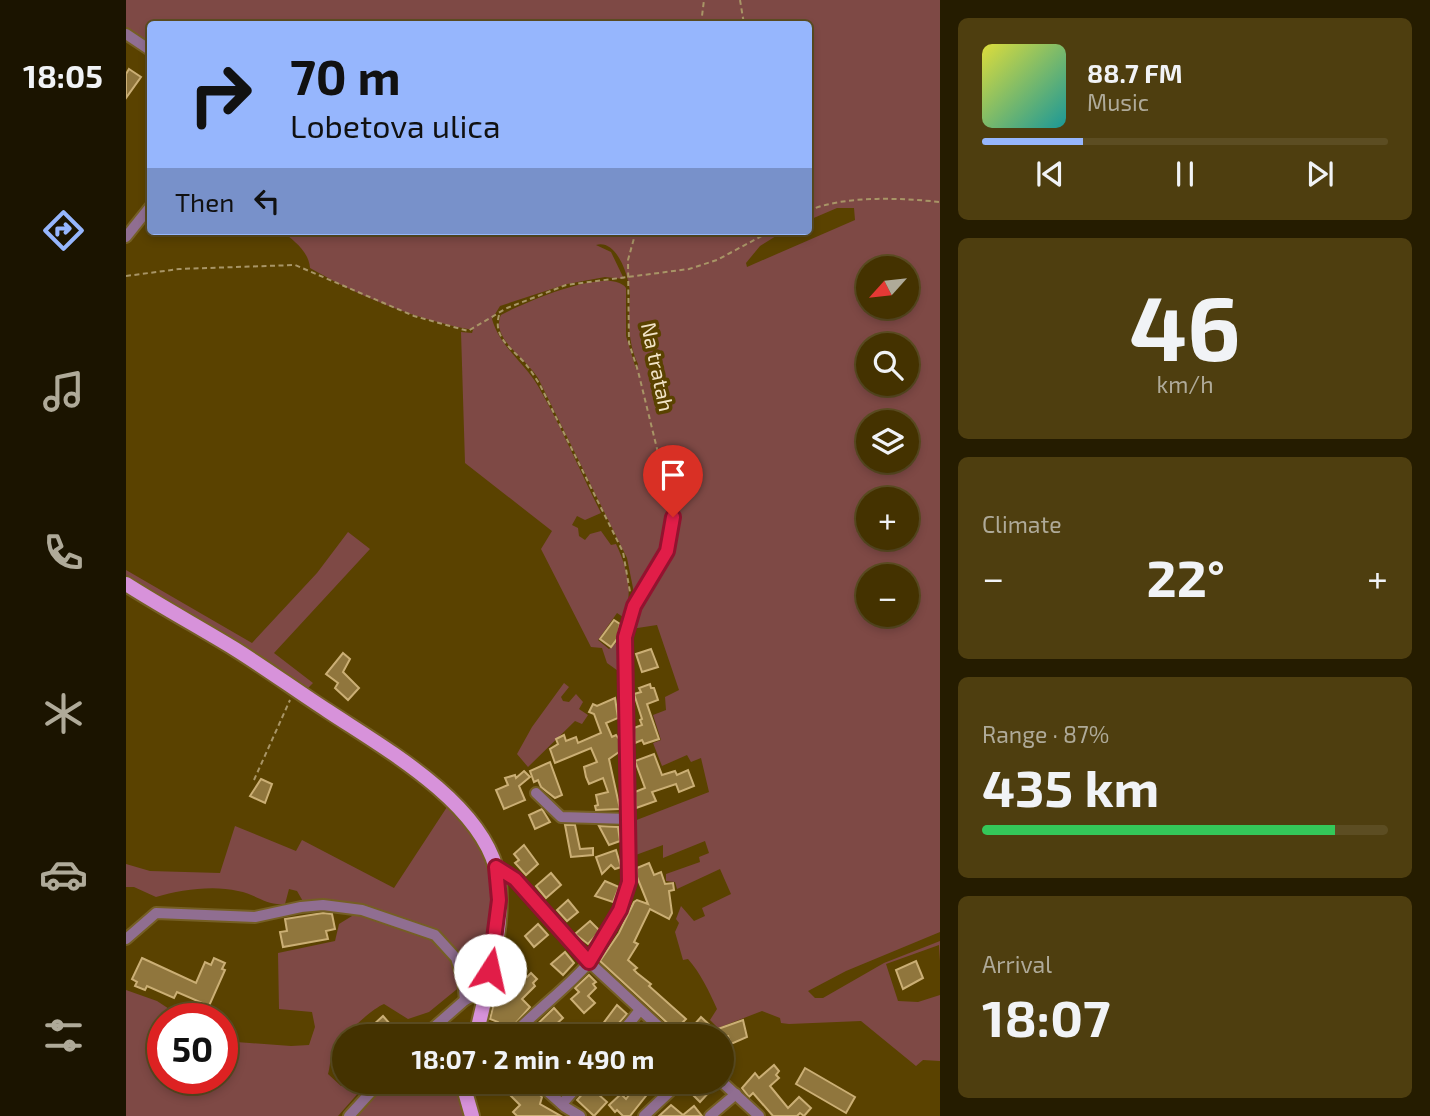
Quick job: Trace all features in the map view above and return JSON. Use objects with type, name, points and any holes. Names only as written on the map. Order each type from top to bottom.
[{"type":"main road","points":[[126,584],[178,618],[236,650],[387,750],[438,790],[471,824],[496,867],[499,883],[497,932],[479,1024]]},
{"type":"main road","points":[[466,1094],[471,1116]]},
{"type":"street","points":[[126,34],[147,49]]},
{"type":"street","points":[[126,237],[147,211]]},
{"type":"street","points":[[524,1024],[589,962],[620,910],[629,882],[625,637],[634,606],[667,551],[673,517]]},
{"type":"street","points":[[536,793],[561,817],[629,819]]},
{"type":"street","points":[[496,867],[515,879],[589,962],[656,1024]]},
{"type":"street","points":[[126,939],[156,913],[255,918],[301,907],[341,906],[435,935],[456,958],[463,980],[465,1000]]},
{"type":"street","points":[[438,1024],[465,1000],[486,989]]},
{"type":"street","points":[[629,1024],[640,1010]]},
{"type":"street","points":[[349,1116],[369,1094]]},
{"type":"street","points":[[551,1094],[580,1116]]},
{"type":"street","points":[[562,1104],[571,1094]]},
{"type":"street","points":[[644,1116],[667,1094]]},
{"type":"street","points":[[710,1116],[736,1094],[759,1116]]},
{"type":"path","points":[[701,21],[704,0]]},
{"type":"path","points":[[740,0],[744,21]]},
{"type":"path","points":[[812,209],[823,204],[876,200],[940,202]]},
{"type":"path","name":"Na tratah","points":[[635,235],[628,260],[629,342],[673,517]]},
{"type":"path","points":[[126,276],[179,269],[295,265],[414,316],[468,331],[500,313],[566,285],[689,270],[717,260],[764,235]]},
{"type":"path","points":[[500,313],[496,323],[499,334],[530,369],[540,385],[623,552],[634,606]]},
{"type":"path","points":[[254,780],[295,689]]},
{"type":"shaded area","points":[[126,0],[940,0],[940,932],[846,971],[808,991],[815,998],[823,998],[884,963],[940,941],[940,961],[939,945],[886,964],[898,1001],[918,1002],[940,995],[940,1061],[923,1060],[916,1066],[861,1021],[789,1024],[781,1023],[780,1018],[762,1011],[728,1024],[714,1024],[710,1020],[717,1009],[697,971],[688,959],[683,960],[675,932],[681,906],[694,921],[705,916],[702,908],[731,894],[720,869],[677,889],[675,882],[666,881],[666,874],[700,862],[699,857],[709,853],[705,841],[663,858],[663,845],[633,856],[634,821],[709,792],[701,758],[691,762],[687,755],[662,766],[653,743],[661,740],[653,715],[666,710],[665,697],[679,690],[657,625],[631,629],[641,601],[671,552],[665,536],[656,566],[635,598],[627,558],[538,378],[505,340],[499,323],[501,315],[565,289],[602,281],[617,282],[626,288],[626,336],[636,369],[638,364],[629,326],[629,286],[616,253],[603,245],[596,245],[611,252],[624,279],[605,277],[567,284],[500,306],[492,319],[500,338],[538,386],[601,513],[585,520],[577,516],[572,525],[578,528],[579,536],[585,540],[590,534],[601,531],[611,545],[616,544],[623,561],[629,589],[627,608],[623,617],[617,613],[598,640],[609,649],[616,643],[624,649],[625,678],[619,682],[621,673],[607,663],[602,648],[591,647],[541,549],[552,531],[465,463],[461,332],[472,333],[473,330],[410,314],[329,279],[310,268],[304,252],[286,235],[778,235],[760,246],[746,263],[747,267],[855,220],[854,208],[837,208],[812,219],[812,21],[147,21],[147,43],[126,28]]},
{"type":"shaded area","points":[[348,532],[370,549],[274,653],[313,683],[307,689],[241,646],[126,579],[126,570],[252,643],[317,573]]},
{"type":"shaded area","points":[[564,683],[569,687],[561,697],[563,701],[569,702],[576,694],[583,702],[579,709],[588,715],[582,724],[575,721],[528,767],[517,754],[532,727]]},
{"type":"shaded area","points":[[447,807],[480,848],[488,868],[493,910],[483,983],[479,986],[474,982],[467,961],[457,963],[462,985],[429,1012],[408,1019],[384,1004],[357,1024],[332,1024],[332,1056],[328,1074],[332,1078],[332,1094],[357,1094],[338,1116],[126,1116],[126,990],[160,1003],[147,1003],[147,1094],[238,1094],[238,1042],[309,1045],[315,1027],[312,1012],[279,1009],[278,953],[335,941],[339,924],[365,908],[344,901],[304,903],[297,891],[289,889],[285,904],[218,888],[186,890],[156,897],[134,887],[126,887],[126,864],[150,871],[220,873],[235,826],[296,851],[302,840],[394,888]]},
{"type":"shaded area","points":[[371,1094],[464,1094],[467,1116],[352,1116]]},
{"type":"building","points":[[129,69],[141,77],[126,98],[126,74]]},
{"type":"building","points":[[614,620],[620,624],[617,639],[611,647],[600,639]]},
{"type":"building","points":[[651,649],[658,667],[642,672],[636,654]]},
{"type":"building","points":[[343,653],[350,659],[343,672],[359,688],[348,700],[335,688],[338,683],[326,674]]},
{"type":"building","points":[[650,684],[658,700],[647,704],[659,739],[644,744],[642,740],[635,743],[634,728],[642,725],[642,719],[634,694],[641,692],[639,688]]},
{"type":"building","points":[[615,698],[618,718],[606,723],[612,737],[616,735],[619,739],[619,752],[609,759],[620,809],[596,810],[596,795],[608,792],[603,778],[589,784],[586,777],[584,767],[597,762],[591,748],[555,763],[550,749],[558,744],[556,739],[564,735],[566,741],[576,737],[578,743],[601,733],[594,714],[589,712],[593,704],[597,706]]},
{"type":"building","points":[[654,754],[662,775],[675,771],[677,775],[688,770],[694,786],[679,792],[676,784],[652,792],[656,801],[636,808],[635,792],[645,788],[635,761]]},
{"type":"building","points":[[550,762],[562,795],[555,798],[541,787],[538,780],[534,782],[530,771]]},
{"type":"building","points":[[524,771],[530,777],[519,786],[525,800],[504,809],[496,790],[508,785],[505,778],[515,775],[516,778]]},
{"type":"building","points":[[261,779],[272,784],[265,803],[250,796]]},
{"type":"building","points":[[542,809],[550,822],[535,829],[529,815]]},
{"type":"building","points":[[565,825],[575,825],[580,849],[593,848],[593,855],[571,857]]},
{"type":"building","points":[[599,826],[618,827],[620,841],[609,845]]},
{"type":"building","points":[[524,845],[538,864],[526,875],[515,863],[519,860],[514,854]]},
{"type":"building","points":[[616,850],[621,867],[615,869],[611,865],[602,874],[596,857]]},
{"type":"building","points":[[649,863],[654,875],[661,872],[665,884],[673,883],[674,890],[669,891],[672,913],[669,919],[650,909],[634,942],[638,944],[628,960],[637,968],[634,970],[651,984],[649,986],[686,1019],[681,1024],[668,1024],[600,961],[619,933],[634,902],[637,900],[648,904],[637,877],[637,868]]},
{"type":"building","points":[[551,873],[561,885],[546,898],[536,886]]},
{"type":"building","points":[[605,881],[619,887],[613,902],[595,896]]},
{"type":"building","points":[[568,900],[578,912],[567,921],[557,910]]},
{"type":"building","points":[[332,914],[335,929],[326,931],[328,939],[283,947],[280,932],[287,931],[285,919]]},
{"type":"building","points":[[590,921],[600,931],[588,944],[575,934]]},
{"type":"building","points":[[538,924],[548,935],[534,947],[525,936]]},
{"type":"building","points":[[565,952],[574,963],[563,975],[551,964]]},
{"type":"building","points":[[142,958],[196,983],[205,962],[211,965],[214,958],[225,963],[222,969],[225,970],[210,1003],[202,1003],[177,992],[174,998],[147,986],[145,990],[135,986],[137,982],[132,979]]},
{"type":"building","points":[[916,961],[923,978],[903,989],[896,970]]},
{"type":"building","points":[[520,970],[527,977],[531,973],[537,979],[533,983],[535,986],[522,999],[530,1007],[515,1024],[500,1024],[490,1019],[497,991]]},
{"type":"building","points":[[589,975],[596,982],[593,984],[596,988],[588,996],[595,1003],[584,1013],[571,999],[579,992],[575,988]]},
{"type":"building","points":[[617,1005],[627,1014],[618,1024],[603,1024]]},
{"type":"building","points":[[554,1008],[563,1018],[556,1024],[537,1024]]},
{"type":"building","points":[[383,1016],[390,1024],[374,1024]]},
{"type":"building","points":[[701,1017],[709,1024],[695,1024]]},
{"type":"building","points":[[743,1020],[747,1037],[734,1043],[734,1024],[732,1024]]},
{"type":"building","points":[[774,1065],[779,1071],[776,1075],[779,1078],[770,1086],[788,1108],[799,1097],[811,1108],[804,1116],[800,1113],[797,1116],[773,1116],[753,1093],[749,1097],[742,1088],[755,1073],[759,1078]]},
{"type":"building","points":[[805,1068],[855,1097],[846,1113],[796,1084]]},
{"type":"building","points":[[509,1094],[539,1094],[542,1097],[540,1104],[561,1116],[517,1116],[513,1112],[520,1105]]},
{"type":"building","points":[[582,1094],[598,1094],[607,1102],[594,1116],[577,1100]]},
{"type":"building","points":[[621,1094],[626,1099],[630,1094],[647,1094],[630,1116],[623,1116],[617,1110],[615,1112],[609,1105]]},
{"type":"building","points":[[692,1094],[707,1094],[700,1102]]},
{"type":"building","points":[[671,1105],[683,1115],[694,1106],[702,1116],[659,1116]]},
{"type":"route","points":[[490,970],[499,900],[496,867],[515,879],[589,962],[620,910],[629,882],[628,676],[625,637],[634,606],[667,551],[673,517]]}]
